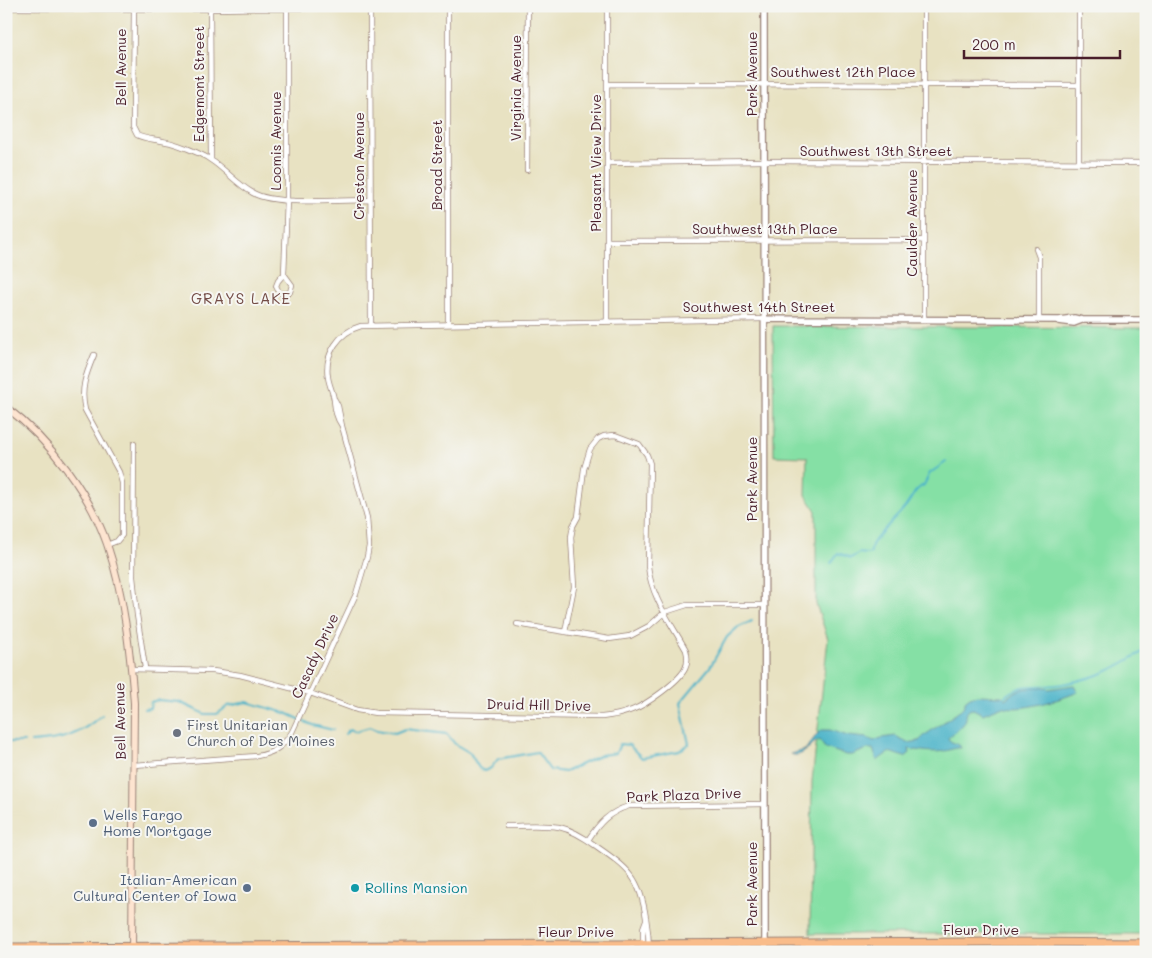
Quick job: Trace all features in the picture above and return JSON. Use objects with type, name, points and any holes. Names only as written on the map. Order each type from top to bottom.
[{"type":"main road","points":[[6,407],[21,418],[62,463],[89,504],[107,544],[118,582],[131,669]]},
{"type":"main road","name":"Bell Avenue","points":[[131,669],[134,703],[132,949]]},
{"type":"main road","name":"Fleur Drive","points":[[6,947],[132,949],[646,948],[765,944],[1146,943]]},
{"type":"main road","name":"Park Avenue","points":[[765,944],[765,952]]},
{"type":"main road","name":"Fleur Drive","points":[[1006,952],[1146,952]]},
{"type":"street","points":[[6,8],[446,6]]},
{"type":"street","name":"Broad Street","points":[[446,6],[448,323]]},
{"type":"street","name":"Virginia Avenue","points":[[527,170],[528,6]]},
{"type":"street","name":"Pleasant View Drive","points":[[607,6],[607,321]]},
{"type":"street","name":"Park Avenue","points":[[764,6],[766,319],[765,944]]},
{"type":"street","name":"Caulder Avenue","points":[[924,6],[924,319]]},
{"type":"street","points":[[1079,6],[1079,162]]},
{"type":"street","name":"Bell Avenue","points":[[134,7],[135,132],[139,136],[182,146],[211,160]]},
{"type":"street","name":"Creston Avenue","points":[[370,7],[371,325]]},
{"type":"street","name":"Edgemont Street","points":[[210,8],[211,160]]},
{"type":"street","name":"Loomis Avenue","points":[[284,274],[287,200],[287,8]]},
{"type":"street","name":"Southwest 12th Place","points":[[607,84],[1079,85]]},
{"type":"street","points":[[211,160],[254,194],[273,200],[370,200]]},
{"type":"street","name":"Southwest 13th Street","points":[[607,163],[1146,163]]},
{"type":"street","name":"Southwest 13th Place","points":[[607,241],[923,240]]},
{"type":"street","points":[[1036,249],[1039,257],[1039,320]]},
{"type":"street","name":"Southwest 14th Street","points":[[371,325],[766,319],[1059,320],[1074,318],[1082,320],[1146,320]]},
{"type":"street","name":"Casady Drive","points":[[134,765],[257,756],[270,753],[283,746],[299,718],[358,588],[367,557],[369,546],[368,520],[327,370],[333,348],[339,339],[352,329],[371,325]]},
{"type":"street","points":[[94,355],[85,379],[83,400],[85,410],[119,472],[122,483],[122,535],[116,541],[107,544]]},
{"type":"street","name":"Druid Hill Drive","points":[[145,668],[240,674],[310,693],[357,710],[385,714],[591,717],[612,716],[633,710],[651,700],[680,675],[686,667],[687,660],[686,650],[653,592],[649,579],[650,464],[647,455],[639,444],[615,435],[598,439],[590,449],[584,469],[578,517],[573,526],[571,537],[574,587],[565,632]]},
{"type":"street","points":[[134,444],[133,577],[145,668]]},
{"type":"street","points":[[517,624],[602,639],[623,638],[643,630],[665,612],[686,605],[765,605]]},
{"type":"street","name":"Bell Avenue","points":[[131,669],[145,668]]},
{"type":"street","name":"Park Plaza Drive","points":[[588,840],[605,817],[629,806],[765,804]]},
{"type":"street","points":[[506,826],[560,827],[588,840],[620,863],[631,874],[642,895],[649,927],[646,948]]},
{"type":"street","points":[[1064,952],[1074,943]]},
{"type":"green space","points":[[773,326],[1146,328],[1146,934],[810,934],[812,781],[828,639],[816,604],[816,511],[806,495],[807,457],[774,456]]},
{"type":"water","points":[[1074,685],[1078,692],[1040,704],[1018,708],[1003,706],[983,714],[973,709],[969,710],[965,722],[948,738],[961,746],[961,748],[936,752],[909,749],[910,753],[905,757],[889,753],[877,761],[873,749],[846,755],[825,748],[819,740],[799,755],[790,754],[805,750],[822,730],[830,730],[874,741],[896,736],[907,743],[919,741],[957,713],[970,697],[977,695],[1002,696],[1005,699],[1021,689],[1038,687],[1049,689]]},
{"type":"waterway","points":[[831,563],[838,553],[851,558],[859,553],[871,553],[875,540],[902,511],[915,492],[924,485],[930,473],[946,462]]},
{"type":"waterway","points":[[345,734],[349,729],[356,731],[370,727],[376,730],[395,733],[405,729],[447,734],[455,744],[470,753],[479,768],[484,771],[491,768],[498,759],[537,752],[550,770],[565,772],[601,755],[616,753],[620,744],[629,745],[642,758],[679,751],[689,744],[680,703],[710,667],[727,637],[737,628],[752,621]]},
{"type":"waterway","points":[[1004,697],[1018,688],[1055,685],[1098,675],[1113,669],[1146,650]]},
{"type":"waterway","points":[[144,709],[150,708],[151,702],[158,700],[179,702],[205,714],[217,714],[228,706],[247,702],[286,713],[312,725],[333,730]]},
{"type":"waterway","points":[[31,742],[70,736],[85,728],[102,715]]},
{"type":"waterway","points":[[6,742],[24,742]]},
{"type":"place","name":"First Unitarian Church of Des Moines","points":[[177,733]]},
{"type":"place","name":"Wells Fargo Home Mortgage","points":[[93,823]]},
{"type":"place","name":"Italian-American Cultural Center of Iowa","points":[[247,888]]},
{"type":"place","name":"Rollins Mansion","points":[[355,888]]},
{"type":"district","name":"GRAYS LAKE","points":[[241,299]]}]
